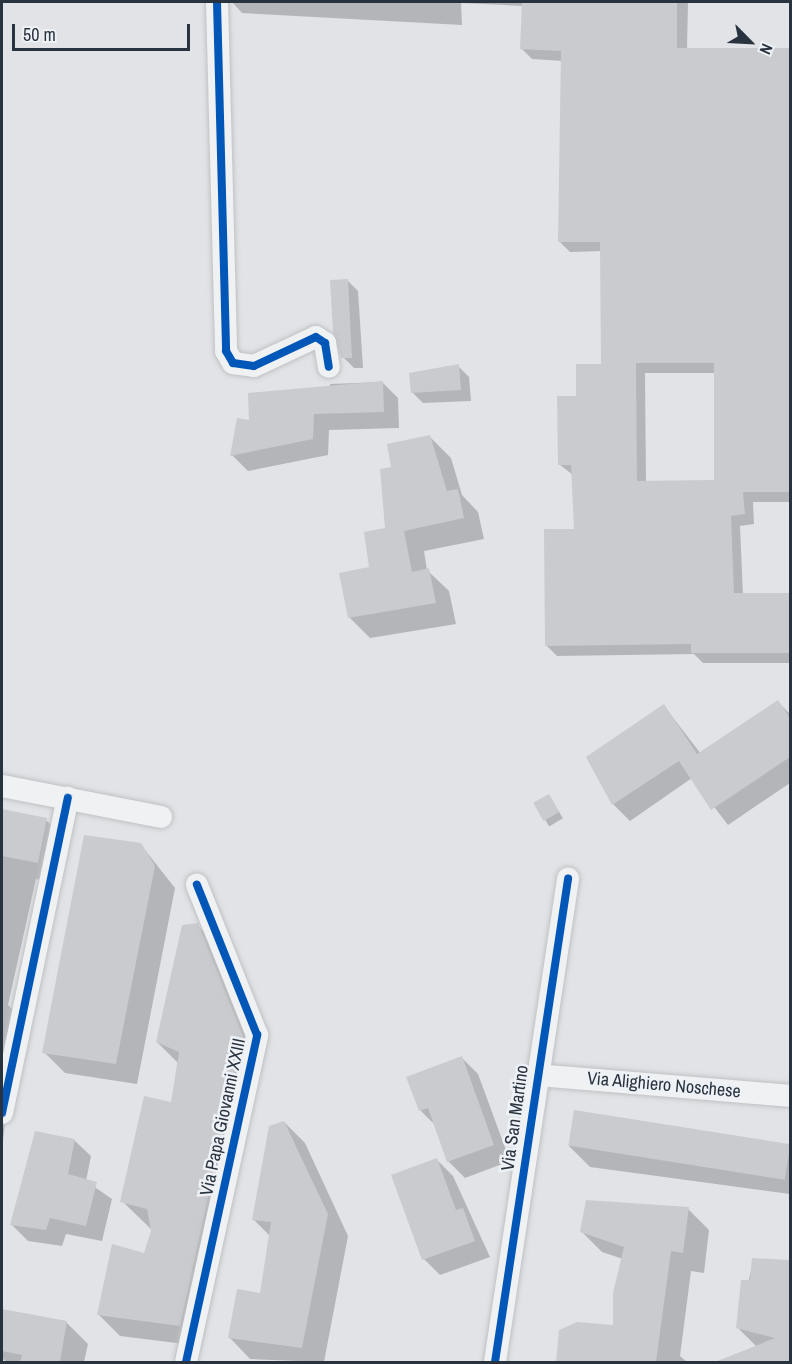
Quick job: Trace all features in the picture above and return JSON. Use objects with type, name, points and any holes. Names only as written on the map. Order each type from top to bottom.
[{"type":"street","points":[[217,2],[226,351],[232,363],[254,366],[288,346],[316,337],[325,343],[329,367]]},
{"type":"street","points":[[2,786],[161,818]]},
{"type":"street","points":[[2,1113],[68,798]]},
{"type":"street","name":"Via San Martino","points":[[495,1362],[568,878]]},
{"type":"street","name":"Via Papa Giovanni XXIII","points":[[186,1362],[257,1035],[197,885]]},
{"type":"street","name":"Via Alighiero Noschese","points":[[537,1075],[790,1096]]},
{"type":"building","points":[[522,2],[677,2],[677,48],[790,48],[790,492],[743,492],[745,514],[731,516],[734,593],[790,593],[790,653],[691,653],[691,644],[545,646],[544,529],[574,529],[571,465],[558,465],[557,396],[576,396],[576,364],[601,364],[600,242],[558,242],[561,51],[520,49]],"holes":[[[636,363],[714,363],[714,480],[637,481]]]},
{"type":"building","points":[[348,279],[352,358],[341,358],[333,332],[330,280]]},
{"type":"building","points":[[459,364],[461,390],[411,393],[409,373]]},
{"type":"building","points":[[383,381],[384,412],[314,414],[313,439],[230,456],[237,418],[249,420],[248,393]]},
{"type":"building","points":[[430,435],[447,491],[458,489],[464,518],[404,531],[412,572],[429,568],[436,603],[348,618],[339,573],[369,567],[364,532],[385,528],[380,469],[391,467],[387,444]]},
{"type":"building","points":[[778,700],[790,718],[790,757],[711,810],[679,761],[612,805],[586,757],[664,704],[697,754]]},
{"type":"building","points":[[549,794],[559,812],[543,821],[533,803]]},
{"type":"building","points":[[2,809],[47,818],[38,863],[2,856]]},
{"type":"building","points":[[84,835],[141,843],[155,866],[116,1064],[42,1053]]},
{"type":"building","points":[[198,923],[243,1036],[180,1326],[97,1315],[112,1244],[144,1253],[151,1231],[147,1209],[120,1202],[144,1096],[171,1102],[179,1052],[156,1042],[182,925]]},
{"type":"building","points":[[462,1056],[494,1145],[447,1162],[428,1108],[419,1111],[406,1077]]},
{"type":"building","points":[[574,1110],[790,1144],[785,1180],[568,1146]]},
{"type":"building","points":[[284,1121],[328,1214],[302,1348],[228,1338],[237,1289],[260,1293],[271,1222],[252,1220],[269,1126]]},
{"type":"building","points":[[35,1131],[75,1139],[68,1174],[97,1182],[86,1226],[50,1218],[46,1230],[10,1225]]},
{"type":"building","points":[[437,1158],[456,1210],[463,1208],[475,1241],[422,1260],[391,1175]]},
{"type":"building","points":[[586,1200],[689,1207],[683,1253],[671,1251],[656,1362],[556,1362],[559,1330],[577,1322],[613,1325],[613,1293],[624,1247],[580,1232]]},
{"type":"building","points":[[752,1258],[790,1260],[790,1362],[715,1362],[775,1338],[736,1328],[741,1280],[750,1280]]},
{"type":"building","points":[[2,1309],[67,1321],[60,1362],[20,1362],[22,1355],[2,1351]]},
{"type":"cycle path","points":[[217,2],[226,351],[233,363],[254,366],[316,337],[325,343],[329,367]]},
{"type":"cycle path","points":[[2,1113],[68,798]]},
{"type":"cycle path","points":[[495,1362],[568,878]]},
{"type":"cycle path","points":[[186,1362],[257,1035],[197,885]]}]
